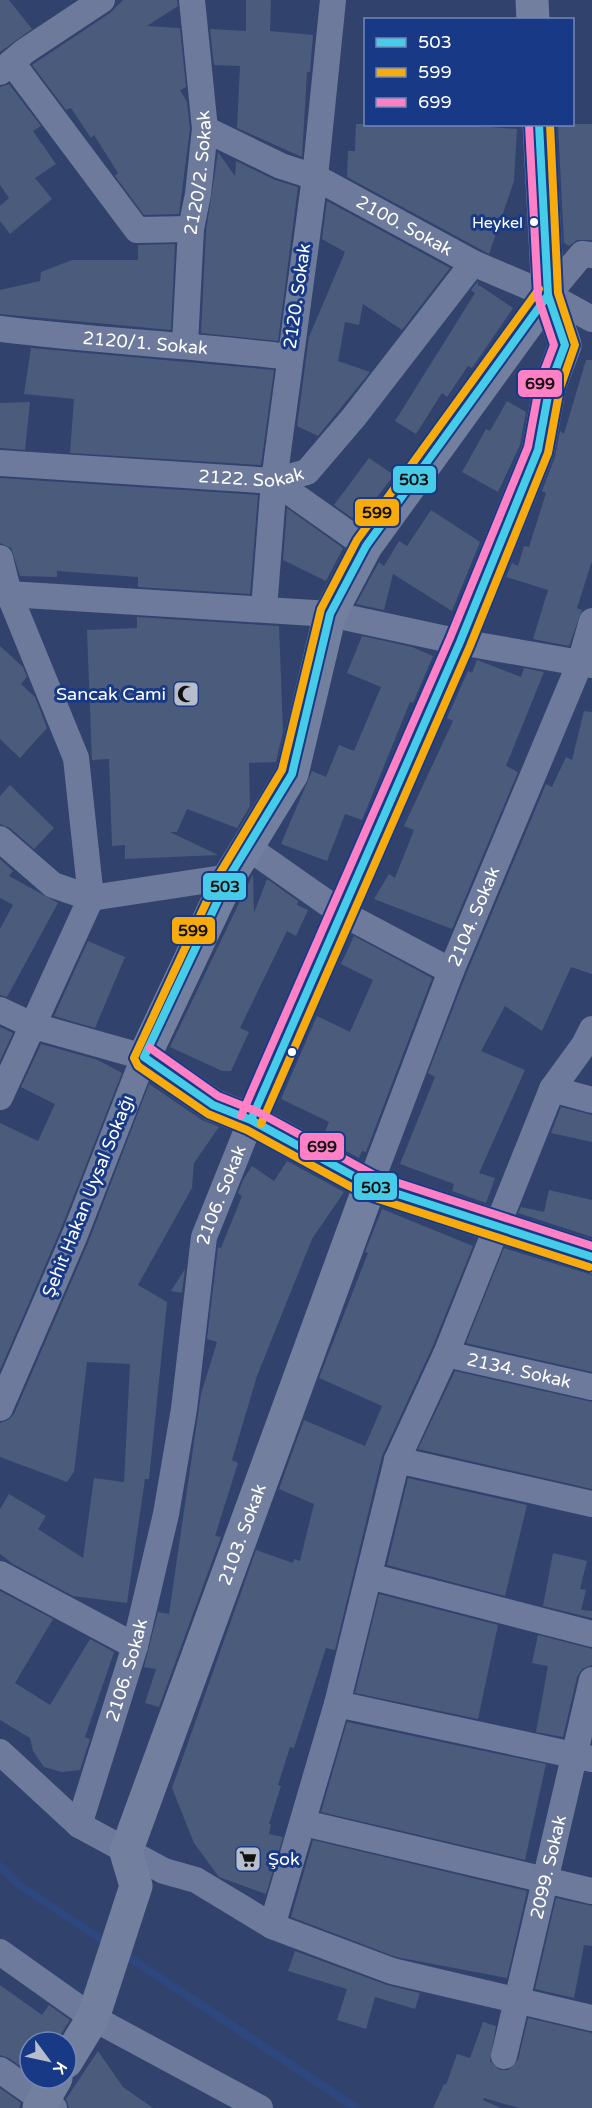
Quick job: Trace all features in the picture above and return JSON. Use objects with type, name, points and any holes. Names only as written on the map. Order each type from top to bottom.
[{"type":"main road","points":[[532,0],[533,18]]},
{"type":"main road","name":"2106. Sokak","points":[[251,1120],[460,642],[538,450],[550,385],[565,345],[548,295],[539,126]]},
{"type":"main road","name":"Şehit Hakan Uysal Sokağı","points":[[144,1057],[229,877],[292,774],[330,614],[366,546],[548,295]]},
{"type":"main road","points":[[144,1057],[213,1105],[251,1120],[370,1185],[592,1257]]},
{"type":"main road","name":"2103. Sokak","points":[[126,1852],[370,1185]]},
{"type":"main road","points":[[78,2041],[94,2013],[136,1886],[126,1852]]},
{"type":"street","points":[[102,0],[25,51],[6,68],[137,230],[191,229]]},
{"type":"street","name":"2120/2. Sokak","points":[[185,344],[191,229],[198,194],[205,129],[192,0]]},
{"type":"street","name":"2120. Sokak","points":[[264,609],[274,481],[288,357],[315,177],[333,0]]},
{"type":"street","name":"2100. Sokak","points":[[205,129],[281,166],[315,177],[473,263],[548,295],[592,319]]},
{"type":"street","points":[[548,295],[582,254],[592,255]]},
{"type":"street","name":"2122. Sokak","points":[[0,463],[274,481],[307,472],[354,417],[473,263]]},
{"type":"street","name":"2120/1. Sokak","points":[[0,329],[91,340],[185,344],[288,357]]},
{"type":"street","points":[[274,481],[366,546]]},
{"type":"street","points":[[0,558],[9,594],[76,758],[91,898],[0,1096]]},
{"type":"street","points":[[9,594],[330,614],[460,642],[586,664]]},
{"type":"street","name":"2104. Sokak","points":[[370,1185],[451,971],[586,664],[592,621]]},
{"type":"street","points":[[0,839],[52,885],[91,898],[229,877]]},
{"type":"street","points":[[246,846],[340,912],[451,971]]},
{"type":"street","points":[[0,1010],[34,1026],[144,1057]]},
{"type":"street","points":[[272,1926],[337,1704],[397,1461],[447,1354],[495,1227],[552,1089],[592,1029]]},
{"type":"street","name":"Şehit Hakan Uysal Sokağı","points":[[0,1408],[74,1237],[144,1057]]},
{"type":"street","points":[[552,1089],[592,1100]]},
{"type":"street","name":"2106. Sokak","points":[[79,1825],[135,1646],[166,1514],[184,1409],[204,1237],[251,1120]]},
{"type":"street","name":"2134. Sokak","points":[[447,1354],[592,1387]]},
{"type":"street","points":[[397,1461],[592,1504]]},
{"type":"street","points":[[0,1574],[135,1646]]},
{"type":"street","points":[[369,1576],[592,1634]]},
{"type":"street","name":"2099. Sokak","points":[[504,2056],[546,1882],[583,1756],[592,1680]]},
{"type":"street","points":[[337,1704],[583,1756]]},
{"type":"street","points":[[0,1752],[79,1825],[164,1871],[196,1880],[272,1926],[392,1971],[592,2018]]},
{"type":"street","points":[[304,1823],[546,1882],[592,1891]]},
{"type":"street","points":[[0,1952],[94,2013],[260,2108]]},
{"type":"street","points":[[0,2070],[48,2098]]},
{"type":"building","points":[[0,0],[9,0],[32,29],[0,52]]},
{"type":"building","points":[[123,0],[177,0],[178,6],[147,26],[180,28],[186,87],[180,90],[187,102],[190,129],[179,214],[144,215],[115,176],[118,173],[94,135],[91,138],[71,108],[66,110],[32,65],[110,13]]},
{"type":"building","points":[[246,0],[271,0],[270,31],[313,35],[310,72],[307,72],[302,157],[237,128],[240,66],[214,65],[210,29],[246,31]]},
{"type":"building","points":[[9,84],[41,126],[33,131],[56,164],[35,178],[52,199],[10,234],[0,221],[0,206],[9,198],[0,185],[0,87]]},
{"type":"building","points":[[356,124],[517,129],[514,181],[489,254],[347,177],[348,151],[355,151]]},
{"type":"building","points":[[592,124],[592,240],[577,240],[569,246],[564,243],[558,126]]},
{"type":"building","points":[[218,152],[235,176],[236,161],[275,180],[298,187],[278,341],[201,333],[206,231]]},
{"type":"building","points":[[327,201],[450,268],[402,330],[363,304],[359,325],[345,322],[338,361],[370,372],[318,436],[297,426],[309,337],[345,252],[322,239]]},
{"type":"building","points":[[175,244],[171,330],[0,314],[0,290],[40,281],[41,272],[72,260],[138,260],[138,245]]},
{"type":"building","points":[[478,281],[478,287],[479,285],[513,308],[472,368],[468,366],[447,397],[442,393],[416,434],[395,421],[475,293],[471,290]]},
{"type":"building","points":[[31,348],[274,370],[261,465],[70,453],[74,399],[24,394]]},
{"type":"building","points":[[586,360],[592,360],[592,561],[577,608],[582,610],[569,646],[533,639],[548,590],[506,577],[512,563],[518,566],[524,546],[529,547],[546,493],[542,491],[555,457],[560,431],[564,434]]},
{"type":"building","points":[[507,401],[526,412],[520,445],[498,492],[462,472],[486,429],[490,431]]},
{"type":"building","points":[[30,402],[25,450],[0,448],[0,403]]},
{"type":"building","points":[[369,458],[394,475],[358,522],[334,505]]},
{"type":"building","points":[[0,478],[258,495],[250,594],[138,587],[138,577],[57,571],[57,577],[20,576],[11,548],[0,543]]},
{"type":"building","points":[[287,508],[343,548],[326,581],[283,560]]},
{"type":"building","points":[[431,510],[480,542],[452,611],[393,574],[384,610],[356,604],[379,562],[384,566],[399,541],[407,546]]},
{"type":"building","name":"Sancak Cami","points":[[137,617],[279,626],[283,731],[276,762],[249,763],[250,806],[237,828],[187,809],[177,832],[170,832],[218,855],[125,859],[125,845],[112,846],[109,759],[92,760],[87,630],[137,628]]},
{"type":"building","points":[[362,636],[412,647],[433,656],[413,703],[410,702],[362,820],[345,814],[327,861],[281,844],[312,771],[326,777],[339,745],[354,751],[381,687],[347,673]]},
{"type":"building","points":[[0,646],[23,667],[27,677],[21,684],[35,697],[47,728],[20,758],[0,739]]},
{"type":"building","points":[[477,660],[521,677],[524,668],[544,672],[506,766],[518,772],[452,929],[374,899],[389,874],[395,878],[414,830],[404,826],[453,721],[447,718],[468,671],[472,673]]},
{"type":"building","points":[[584,711],[592,712],[592,974],[571,967],[542,1031],[505,1006],[481,1051],[525,1070],[479,1173],[495,1178],[486,1203],[452,1191],[454,1184],[400,1164],[435,1077],[428,1073],[465,977],[546,784],[552,787],[566,757],[572,760]]},
{"type":"building","points":[[10,785],[54,828],[34,849],[10,828],[0,824],[0,796]]},
{"type":"building","points":[[0,859],[13,871],[9,876],[58,903],[7,997],[0,995],[0,929],[13,905],[0,898]]},
{"type":"building","points":[[253,874],[254,913],[267,879],[298,901],[297,905],[308,910],[296,936],[287,931],[240,1028],[249,1032],[231,1071],[222,1071],[170,1047]]},
{"type":"building","points":[[354,936],[432,978],[366,1152],[362,1151],[359,1158],[322,1138],[329,1122],[281,1099],[317,1016],[350,1032],[373,980],[341,964]]},
{"type":"building","points":[[88,941],[125,957],[95,1028],[54,1016]]},
{"type":"building","points":[[0,1027],[13,1033],[0,1061]]},
{"type":"building","points":[[41,1044],[98,1060],[122,1073],[60,1231],[0,1370],[0,1123],[38,1141],[55,1104],[21,1087]]},
{"type":"building","points":[[149,1084],[202,1120],[219,1127],[194,1163],[192,1188],[138,1285],[167,1302],[149,1479],[145,1479],[127,1603],[73,1596],[13,1564],[0,1554],[0,1509],[9,1494],[46,1516],[38,1529],[83,1558],[94,1478],[124,1482],[130,1364],[87,1362],[74,1472],[67,1482],[0,1457],[0,1423],[8,1420],[14,1414],[88,1243]]},
{"type":"building","points":[[561,1107],[592,1115],[592,1142],[551,1133]]},
{"type":"building","points":[[287,1161],[344,1192],[312,1239],[257,1376],[232,1460],[238,1463],[215,1536],[221,1537],[159,1707],[145,1703],[156,1669],[144,1667],[158,1612],[169,1614],[201,1394],[217,1342],[207,1339],[218,1247],[221,1248],[242,1196],[238,1193],[252,1166],[274,1181]]},
{"type":"building","points":[[549,1190],[592,1200],[592,1237],[518,1213],[521,1207],[544,1212]]},
{"type":"building","points":[[382,1209],[473,1246],[432,1348],[382,1456],[335,1650],[326,1648],[294,1748],[290,1747],[278,1785],[281,1786],[269,1824],[271,1824],[269,1834],[283,1837],[266,1894],[219,1877],[194,1843],[172,1788],[256,1550],[293,1563],[294,1559],[300,1561],[314,1504],[279,1489],[304,1420],[365,1446],[382,1406],[319,1378],[368,1253],[365,1252]]},
{"type":"building","points":[[504,1248],[592,1275],[592,1372],[466,1343]]},
{"type":"building","points":[[185,1269],[182,1293],[171,1291]]},
{"type":"building","points":[[455,1371],[592,1402],[592,1489],[418,1449]]},
{"type":"building","points":[[408,1478],[527,1505],[505,1596],[387,1565]]},
{"type":"building","points":[[553,1553],[587,1561],[580,1589],[586,1590],[581,1610],[592,1611],[592,1618],[543,1606]]},
{"type":"building","points":[[0,1591],[53,1619],[15,1683],[50,1705],[90,1639],[114,1652],[85,1737],[90,1739],[80,1770],[62,1772],[44,1767],[33,1751],[30,1738],[0,1720]]},
{"type":"building","points":[[379,1594],[498,1625],[478,1719],[355,1693]]},
{"type":"building","points":[[538,1635],[592,1649],[592,1665],[582,1669],[577,1677],[563,1737],[536,1732],[548,1666],[532,1663]]},
{"type":"building","points":[[347,1722],[546,1764],[525,1860],[321,1812]]},
{"type":"building","points":[[313,1840],[527,1891],[507,1978],[396,1957],[291,1917]]},
{"type":"building","points":[[556,1898],[592,1906],[592,1946],[584,1945],[574,1998],[535,1989]]},
{"type":"building","points":[[295,1951],[387,1985],[420,1993],[415,2009],[375,1997],[366,2029],[337,2020],[347,1989],[288,1971]]},
{"type":"building","points":[[0,1985],[42,2015],[49,2005],[70,2020],[64,2030],[18,2030],[18,2064],[0,2055]]},
{"type":"building","points":[[528,2018],[592,2033],[592,2108],[519,2108],[484,2098],[483,2100],[501,2108],[433,2108],[444,2084],[446,2085],[457,2054],[470,2058],[483,2022],[496,2026],[490,2061],[500,2070],[508,2070],[518,2060]]},
{"type":"building","points":[[98,2051],[123,2087],[153,2108],[69,2108],[66,2099],[72,2090],[78,2090],[78,2081]]},
{"type":"building","points":[[0,2088],[21,2103],[19,2108],[0,2108]]},
{"type":"waterway","points":[[0,1866],[19,1885],[110,1945]]},
{"type":"waterway","points":[[121,1952],[356,2108]]},
{"type":"transit line","name":"699","points":[[241,1116],[450,638],[528,447],[540,382],[554,345],[538,297],[529,126]]},
{"type":"transit line","name":"503","points":[[251,1120],[460,642],[538,450],[550,385],[565,345],[548,295],[539,126]]},
{"type":"transit line","name":"599","points":[[261,1124],[470,646],[548,453],[560,388],[575,345],[558,293],[550,126]]},
{"type":"transit line","name":"599","points":[[539,289],[357,540],[321,609],[282,770],[220,873],[134,1058],[138,1066],[208,1114],[247,1130],[366,1195],[589,1267]]},
{"type":"transit line","name":"503","points":[[548,295],[366,546],[330,614],[292,774],[229,877],[144,1057],[213,1105],[251,1120],[370,1185],[592,1257]]},
{"type":"transit line","name":"699","points":[[150,1048],[218,1096],[256,1111],[374,1175],[592,1246]]},
{"type":"place","name":"Heykel","points":[[534,222]]},
{"type":"place","name":"Sancak Cami","points":[[186,694]]},
{"type":"place","name":"Şok","points":[[248,1859]]}]
